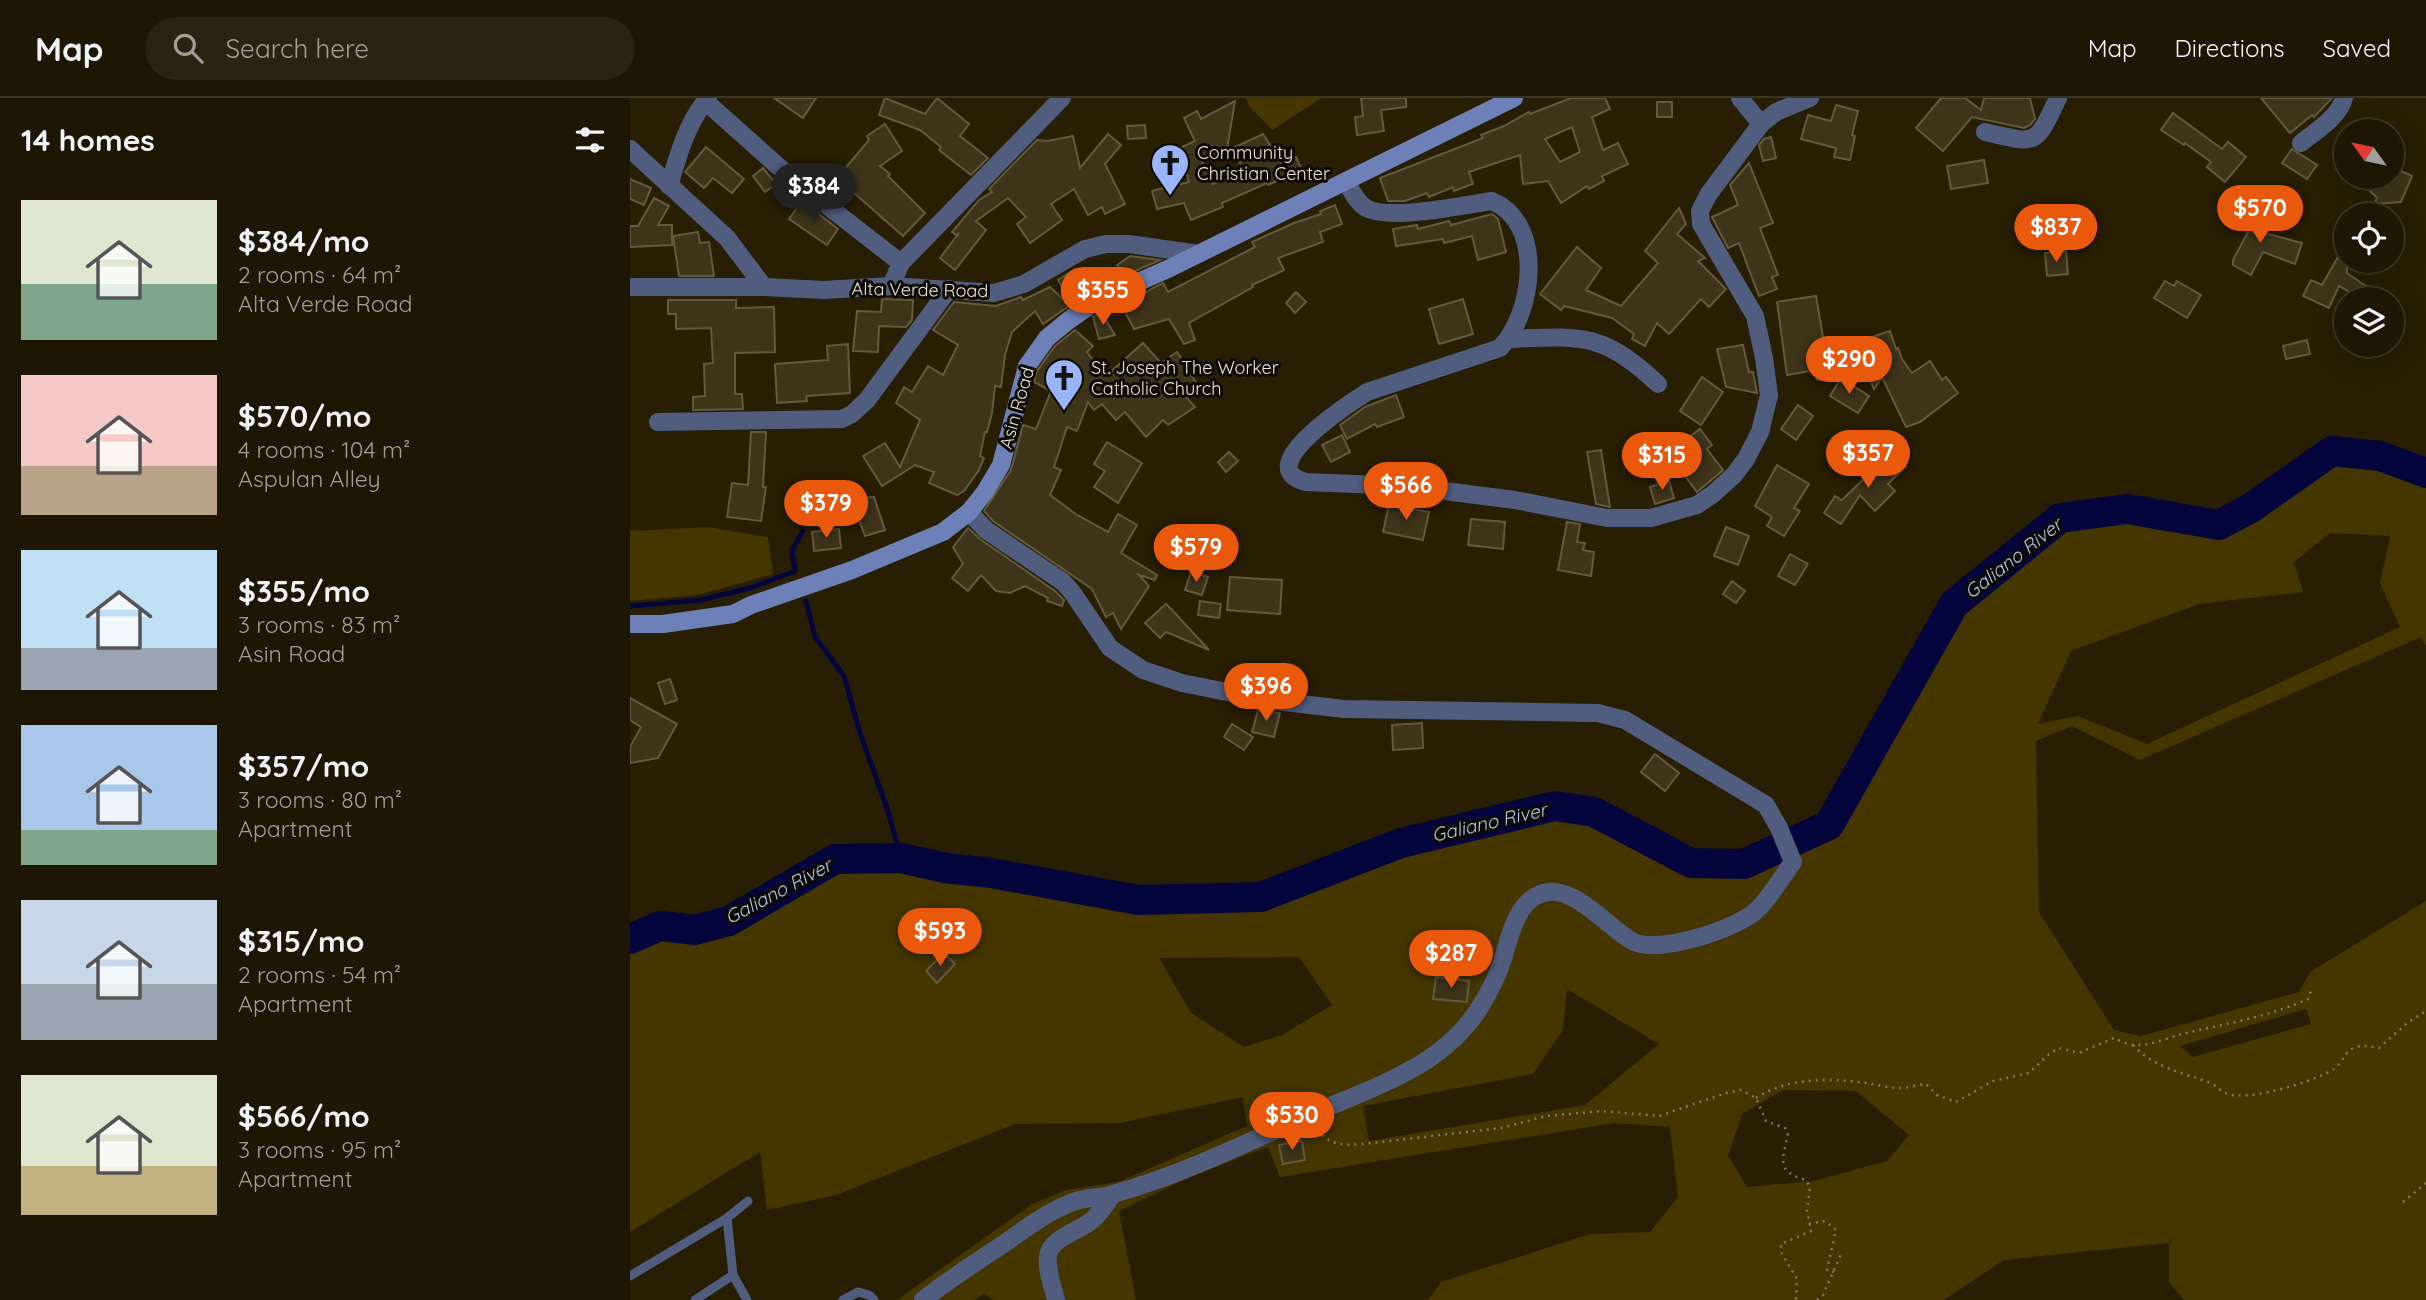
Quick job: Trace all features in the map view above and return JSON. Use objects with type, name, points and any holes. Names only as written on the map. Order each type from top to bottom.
[{"type":"main road","name":"Asin Road","points":[[630,624],[663,624],[733,614],[751,605],[852,570],[943,532],[969,512],[1001,465],[1027,366],[1047,338],[1098,300],[1199,254],[1514,98]]},
{"type":"street","points":[[891,286],[901,263],[1062,98]]},
{"type":"street","points":[[1740,98],[1761,124]]},
{"type":"street","points":[[1346,182],[1359,202],[1377,212],[1405,212],[1492,201],[1503,205],[1514,215],[1521,228],[1530,275],[1519,320],[1509,339],[1500,348],[1367,393],[1349,403],[1308,436],[1289,462],[1287,469],[1290,475],[1306,482],[1405,486],[1515,500],[1608,518],[1651,518],[1697,505],[1713,494],[1734,475],[1746,459],[1759,432],[1769,395],[1755,316],[1701,224],[1700,211],[1723,172],[1761,124],[1776,112],[1810,98]]},
{"type":"street","points":[[1985,132],[2027,141],[2036,138],[2047,123],[2058,98]]},
{"type":"street","points":[[2301,143],[2325,124],[2343,104],[2344,98]]},
{"type":"street","points":[[669,186],[680,151],[697,114],[707,100],[789,176],[901,263]]},
{"type":"street","points":[[630,149],[727,238],[764,287]]},
{"type":"street","points":[[630,170],[652,171]]},
{"type":"street","name":"Alta Verde Road","points":[[630,287],[824,290],[891,286],[994,293],[1011,289],[1044,274],[1084,249],[1106,244],[1129,244],[1199,254]]},
{"type":"street","points":[[658,422],[842,419],[867,400],[949,289]]},
{"type":"street","points":[[1509,339],[1584,338],[1606,345],[1633,360],[1658,384]]},
{"type":"street","points":[[923,1300],[1043,1217],[1076,1201],[1112,1195],[1195,1165],[1365,1094],[1425,1061],[1463,1030],[1485,999],[1501,965],[1512,928],[1525,905],[1540,893],[1564,893],[1587,906],[1632,941],[1645,946],[1660,946],[1701,937],[1747,918],[1759,908],[1793,862],[1766,804],[1625,720],[1598,713],[1344,709],[1267,700],[1182,682],[1143,670],[1110,649],[1063,582],[986,530],[969,512]]},
{"type":"street","points":[[1056,1300],[1047,1258],[1048,1251],[1090,1222],[1112,1195]]},
{"type":"lane","points":[[630,1276],[727,1218],[748,1201]]},
{"type":"lane","points":[[727,1218],[733,1275],[747,1300]]},
{"type":"lane","points":[[695,1300],[733,1275]]},
{"type":"lane","points":[[843,1300],[858,1292],[869,1295],[874,1300]]},
{"type":"path","points":[[2133,1045],[2224,1026],[2286,1008],[2308,999],[2312,989]]},
{"type":"path","points":[[1756,1098],[1769,1089],[1789,1084],[1835,1080],[1899,1088],[1926,1084],[1937,1095],[1956,1102],[1993,1081],[2029,1073],[2059,1048],[2079,1053],[2114,1038],[2133,1045],[2143,1055],[2162,1066],[2212,1083],[2228,1094],[2247,1095],[2285,1088],[2329,1073],[2337,1068],[2345,1052],[2356,1047],[2379,1048],[2407,1023],[2426,1012]]},
{"type":"path","points":[[1308,1116],[1328,1142],[1340,1145],[1501,1128],[1546,1116],[1587,1112],[1659,1116],[1741,1090],[1756,1098],[1766,1121],[1785,1128],[1788,1133],[1783,1155],[1784,1168],[1789,1175],[1806,1180],[1810,1187],[1807,1212],[1811,1231],[1781,1244],[1781,1252],[1797,1279],[1796,1300]]},
{"type":"path","points":[[2403,1202],[2426,1183]]},
{"type":"path","points":[[1809,1224],[1825,1221],[1836,1230],[1827,1262],[1827,1270],[1834,1272]]},
{"type":"path","points":[[1817,1300],[1823,1295],[1842,1252]]},
{"type":"shaded area","points":[[1246,98],[1322,98],[1272,130],[1250,107]]},
{"type":"shaded area","points":[[2332,451],[2380,456],[2426,473],[2426,646],[2421,637],[2140,760],[2072,726],[2036,741],[2039,912],[2114,1030],[2141,1036],[2299,992],[2310,972],[2426,901],[2426,1300],[2184,1300],[2169,1282],[2169,1243],[2004,1260],[1944,1300],[1428,1300],[1441,1282],[1590,1234],[1650,1232],[1678,1197],[1670,1127],[1614,1123],[1280,1177],[1268,1147],[1188,1178],[1119,1211],[1136,1300],[993,1300],[984,1293],[975,1300],[897,1300],[1032,1204],[1066,1190],[1118,1182],[1247,1126],[1243,1097],[1120,1123],[1015,1124],[836,1195],[767,1210],[760,1152],[630,1232],[630,939],[660,926],[695,930],[729,920],[835,859],[901,858],[945,868],[991,873],[1138,900],[1261,897],[1401,843],[1555,806],[1594,812],[1691,863],[1744,864],[1829,825],[1954,604],[2060,518],[2127,509],[2219,525],[2251,508]],"holes":[[[2330,533],[2390,536],[2380,583],[2400,627],[2147,744],[2078,716],[2038,724],[2071,651],[2199,604],[2303,592],[2294,562]],[[1299,957],[1332,1005],[1282,1035],[1244,1047],[1191,1013],[1159,958]],[[1567,989],[1659,1044],[1585,1105],[1369,1141],[1363,1106],[1533,1074],[1563,1030]],[[2306,1009],[2311,1024],[2193,1057],[2180,1046]],[[1783,1090],[1856,1091],[1909,1135],[1887,1161],[1814,1181],[1747,1187],[1728,1156],[1742,1114]]]},
{"type":"shaded area","points":[[708,527],[768,537],[773,574],[697,595],[630,601],[630,531]]},
{"type":"building","points":[[774,98],[816,98],[803,118]]},
{"type":"building","points":[[885,98],[925,114],[937,98],[969,124],[960,136],[988,158],[971,175],[939,150],[941,147],[920,130],[879,115]]},
{"type":"building","points":[[1361,98],[1406,98],[1406,107],[1381,110],[1384,131],[1357,135],[1355,117],[1363,116]]},
{"type":"building","points":[[1571,98],[1605,98],[1610,109],[1592,117],[1603,150],[1618,143],[1628,164],[1602,176],[1604,181],[1589,189],[1587,186],[1561,203],[1548,181],[1523,184],[1520,155],[1469,172],[1473,184],[1454,191],[1453,187],[1429,197],[1427,193],[1405,201],[1388,201],[1380,178],[1483,138],[1481,135],[1529,112],[1530,114]],"holes":[[[1572,127],[1580,152],[1560,162],[1545,139]]]},
{"type":"building","points":[[1941,98],[1965,98],[1981,110],[1984,98],[2030,98],[2035,119],[2024,128],[1972,117],[1943,151],[1916,128]]},
{"type":"building","points":[[2261,98],[2332,98],[2314,117],[2312,115],[2290,133]]},
{"type":"building","points":[[1235,101],[1227,149],[1202,162],[1213,184],[1244,172],[1233,148],[1263,134],[1282,164],[1296,157],[1303,172],[1289,179],[1288,176],[1268,185],[1267,183],[1222,203],[1223,207],[1191,220],[1184,203],[1157,209],[1152,191],[1189,182],[1184,165],[1187,164],[1180,148],[1195,141],[1184,118],[1197,111],[1201,119]]},
{"type":"building","points":[[1657,102],[1672,102],[1672,117],[1657,117]]},
{"type":"building","points":[[1836,105],[1858,111],[1850,160],[1834,157],[1836,148],[1801,139],[1808,115],[1831,121]]},
{"type":"building","points":[[2173,113],[2222,149],[2228,142],[2246,157],[2225,182],[2207,167],[2211,162],[2161,130]]},
{"type":"building","points":[[885,124],[902,151],[880,166],[925,213],[903,236],[837,178],[869,140],[867,136]]},
{"type":"building","points":[[1145,125],[1146,138],[1128,139],[1127,126]]},
{"type":"building","points":[[1108,134],[1121,145],[1105,164],[1125,204],[1105,214],[1102,207],[1088,215],[1074,189],[1051,204],[1062,220],[1030,243],[1017,224],[1026,217],[1008,198],[976,221],[986,230],[955,270],[940,258],[959,233],[956,235],[952,232],[979,200],[992,192],[989,189],[1037,140],[1048,141],[1073,136],[1080,168]]},
{"type":"building","points":[[1771,137],[1776,158],[1763,161],[1759,145],[1764,139]]},
{"type":"building","points":[[706,147],[744,179],[732,193],[713,178],[704,188],[685,172]]},
{"type":"building","points":[[2292,149],[2317,165],[2307,179],[2282,163]]},
{"type":"building","points":[[1984,160],[1988,183],[1951,189],[1947,166]]},
{"type":"building","points":[[1749,163],[1773,223],[1760,228],[1778,275],[1772,277],[1777,289],[1759,296],[1739,243],[1728,248],[1712,217],[1738,205],[1730,185]]},
{"type":"building","points":[[763,168],[776,184],[765,192],[753,176]]},
{"type":"building","points":[[2404,172],[2412,176],[2401,202],[2374,203],[2377,198],[2368,189],[2404,189]]},
{"type":"building","points":[[630,179],[651,188],[644,205],[630,199]]},
{"type":"building","points":[[654,198],[669,206],[658,225],[672,225],[672,245],[630,247],[630,226],[638,226]]},
{"type":"building","points":[[802,201],[838,229],[827,245],[789,219]]},
{"type":"building","points":[[1335,205],[1342,224],[1320,232],[1323,242],[1278,258],[1284,270],[1252,285],[1253,287],[1189,323],[1195,340],[1184,344],[1169,319],[1134,329],[1123,308],[1151,289],[1163,283],[1168,292],[1255,247],[1252,242],[1321,214],[1320,211]]},
{"type":"building","points":[[1679,208],[1686,224],[1677,234],[1705,258],[1698,261],[1726,289],[1709,307],[1701,299],[1669,334],[1657,323],[1645,346],[1632,339],[1634,334],[1612,318],[1564,306],[1561,310],[1540,294],[1577,247],[1601,268],[1586,290],[1621,306],[1658,263],[1645,251]]},
{"type":"building","points":[[2232,209],[2254,219],[2250,229],[2302,243],[2295,264],[2263,252],[2251,275],[2233,265],[2248,232],[2226,222]]},
{"type":"building","points":[[1492,214],[1498,219],[1506,252],[1478,260],[1472,236],[1444,243],[1443,239],[1396,246],[1393,229],[1417,225],[1418,229],[1449,221],[1451,225]]},
{"type":"building","points":[[698,232],[700,243],[709,242],[714,276],[679,276],[673,236]]},
{"type":"building","points":[[2066,251],[2068,274],[2047,276],[2045,253]]},
{"type":"building","points":[[1130,256],[1160,260],[1124,276],[1117,265]]},
{"type":"building","points":[[2334,264],[2334,273],[2347,273],[2367,287],[2334,287],[2334,297],[2329,308],[2303,296],[2311,280],[2322,285]]},
{"type":"building","points":[[1075,269],[1089,292],[1043,324],[1035,311],[1012,332],[1005,355],[1001,387],[995,386],[992,413],[980,456],[984,458],[964,491],[957,495],[929,483],[934,472],[915,465],[882,486],[863,456],[885,443],[900,467],[920,420],[896,403],[904,387],[912,392],[928,366],[943,375],[958,345],[933,330],[954,302],[996,306],[1021,297],[1023,300],[1050,287],[1063,299],[1068,296],[1058,280]]},
{"type":"building","points":[[2165,281],[2174,286],[2177,281],[2201,295],[2187,318],[2154,298]]},
{"type":"building","points":[[1296,292],[1306,302],[1295,313],[1286,303]]},
{"type":"building","points":[[1816,296],[1824,343],[1829,342],[1834,377],[1817,380],[1816,370],[1787,375],[1777,302]]},
{"type":"building","points":[[882,299],[913,300],[912,320],[906,327],[879,326],[878,352],[853,351],[857,311],[881,312]]},
{"type":"building","points":[[1463,299],[1473,334],[1439,344],[1429,309]]},
{"type":"building","points":[[668,300],[736,300],[736,308],[774,307],[775,352],[735,353],[735,394],[742,394],[743,409],[693,410],[693,397],[705,396],[704,364],[713,363],[711,328],[676,329],[676,314],[668,314]]},
{"type":"building","points":[[1101,312],[1115,335],[1099,339],[1093,317]]},
{"type":"building","points":[[1075,330],[1093,346],[1087,352],[1106,376],[1143,343],[1161,363],[1177,352],[1200,389],[1187,398],[1195,407],[1168,425],[1163,420],[1146,437],[1125,412],[1116,420],[1102,404],[1094,410],[1088,402],[1077,431],[1067,427],[1054,467],[1061,470],[1050,495],[1077,515],[1108,532],[1118,514],[1137,525],[1121,553],[1157,575],[1155,580],[1139,575],[1149,586],[1121,629],[1113,613],[1106,617],[1092,589],[993,521],[984,511],[1011,470],[1023,425],[1036,429],[1051,391],[1034,382],[1037,371],[1055,346]]},
{"type":"building","points":[[1890,331],[1896,349],[1898,348],[1912,373],[1930,361],[1942,380],[1946,377],[1958,393],[1920,422],[1906,427],[1882,377],[1874,389],[1862,359],[1875,355],[1869,338]]},
{"type":"building","points":[[2307,340],[2310,354],[2286,359],[2283,346]]},
{"type":"building","points":[[848,344],[850,393],[806,396],[807,401],[777,403],[775,364],[828,360],[827,346]]},
{"type":"building","points":[[1743,345],[1757,393],[1726,387],[1717,349]]},
{"type":"building","points":[[1702,377],[1723,392],[1701,425],[1680,411]]},
{"type":"building","points":[[1841,378],[1869,396],[1858,413],[1830,396]]},
{"type":"building","points":[[1396,395],[1404,417],[1377,427],[1375,424],[1347,439],[1340,425],[1365,407]]},
{"type":"building","points":[[1798,405],[1813,416],[1796,440],[1781,429]]},
{"type":"building","points":[[1700,429],[1712,445],[1707,449],[1723,470],[1697,492],[1668,453]]},
{"type":"building","points":[[751,432],[766,432],[763,487],[766,487],[761,521],[727,517],[732,483],[748,485]]},
{"type":"building","points":[[1342,435],[1350,452],[1331,462],[1322,445]]},
{"type":"building","points":[[1107,442],[1142,463],[1118,503],[1094,487],[1105,471],[1094,464]]},
{"type":"building","points":[[1601,450],[1610,507],[1596,504],[1587,452]]},
{"type":"building","points":[[1229,452],[1238,461],[1226,472],[1218,462]]},
{"type":"building","points":[[1893,453],[1906,466],[1888,484],[1895,491],[1875,511],[1860,495],[1841,524],[1824,513],[1835,496],[1842,500]]},
{"type":"building","points":[[1777,465],[1809,484],[1794,508],[1800,511],[1784,536],[1767,526],[1772,517],[1755,506]]},
{"type":"building","points":[[1669,481],[1674,498],[1655,504],[1650,487]]},
{"type":"building","points":[[874,497],[885,530],[865,536],[858,517],[858,498]]},
{"type":"building","points":[[1389,504],[1429,512],[1423,540],[1383,532]]},
{"type":"building","points":[[1471,519],[1505,522],[1503,549],[1468,545]]},
{"type":"building","points":[[1567,522],[1580,524],[1577,542],[1585,543],[1583,550],[1594,552],[1591,576],[1558,570]]},
{"type":"building","points":[[1726,527],[1749,536],[1738,565],[1714,556]]},
{"type":"building","points":[[968,528],[1055,591],[1064,600],[1062,606],[1047,601],[1048,598],[1025,586],[1010,593],[996,591],[981,575],[968,591],[952,578],[963,564],[953,547]]},
{"type":"building","points":[[839,529],[841,548],[814,551],[812,532]]},
{"type":"building","points":[[1790,554],[1808,564],[1795,585],[1778,576]]},
{"type":"building","points":[[1191,572],[1208,577],[1202,595],[1185,590]]},
{"type":"building","points":[[1230,577],[1282,580],[1280,614],[1227,610]]},
{"type":"building","points":[[1732,581],[1745,591],[1736,603],[1723,594]]},
{"type":"building","points":[[1200,601],[1221,604],[1219,618],[1198,615]]},
{"type":"building","points":[[1166,604],[1209,650],[1166,632],[1160,638],[1145,623]]},
{"type":"building","points":[[670,679],[677,700],[665,704],[658,683]]},
{"type":"building","points":[[630,698],[677,724],[658,758],[630,763],[630,747],[641,727],[630,720]]},
{"type":"building","points":[[1258,710],[1280,713],[1274,737],[1252,732]]},
{"type":"building","points":[[1422,723],[1423,748],[1393,750],[1392,725]]},
{"type":"building","points":[[1232,724],[1253,737],[1244,750],[1224,737]]},
{"type":"building","points":[[1655,754],[1679,773],[1665,791],[1641,772]]},
{"type":"building","points":[[944,953],[955,964],[937,983],[926,971]]},
{"type":"building","points":[[1436,977],[1469,981],[1467,1002],[1433,999]]},
{"type":"building","points":[[1302,1141],[1305,1160],[1283,1164],[1279,1145]]},
{"type":"waterway","name":"Galiano River","points":[[630,939],[660,926],[695,930],[729,921],[835,859],[901,858],[945,868],[991,873],[1138,900],[1261,897],[1401,843],[1555,806],[1594,812],[1691,863],[1744,864],[1829,825],[1954,604],[2060,518],[2127,509],[2219,525],[2251,508],[2332,451],[2380,456],[2426,473]]},
{"type":"waterway","points":[[630,606],[701,600],[750,588],[795,571],[792,550],[803,531]]},
{"type":"waterway","points":[[806,601],[815,637],[844,676],[901,858]]},
{"type":"place","name":"Community Christian Center","points":[[1170,197]]},
{"type":"place","name":"St. Joseph The Worker Catholic Church","points":[[1064,412]]}]
